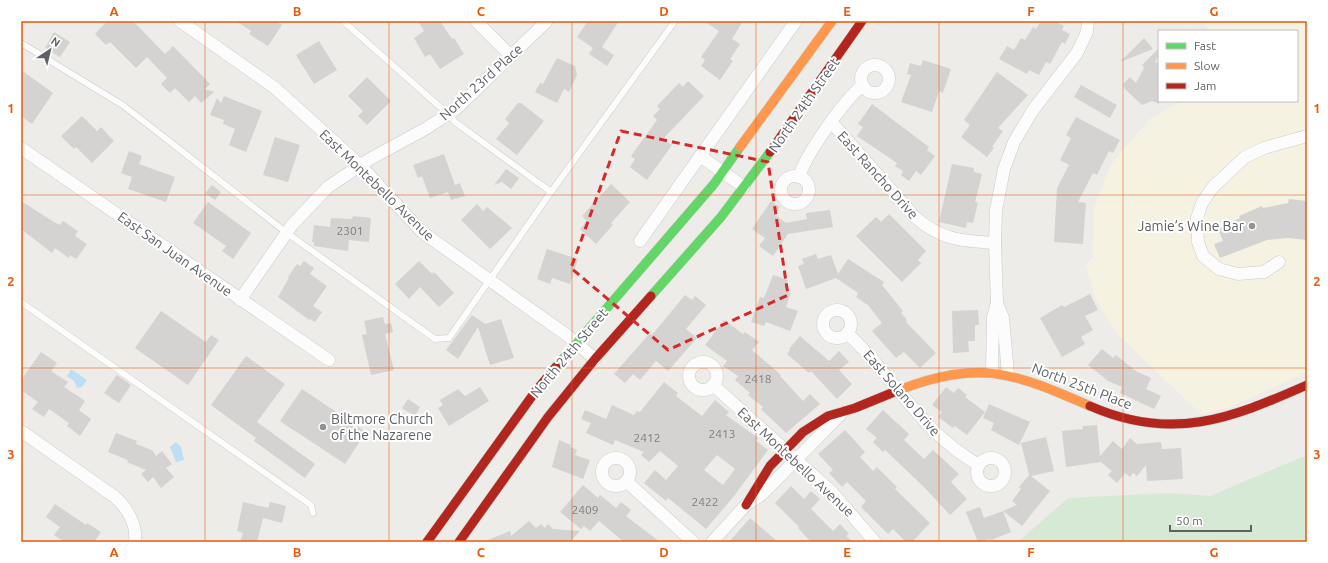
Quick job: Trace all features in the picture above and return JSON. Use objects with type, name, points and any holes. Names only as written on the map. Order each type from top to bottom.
[{"type":"main road","name":"North 24th Street","points":[[427,542],[535,392],[700,202],[832,21]]},
{"type":"main road","name":"North 24th Street","points":[[459,542],[548,417],[595,359],[720,217],[744,187],[862,21]]},
{"type":"main road","name":"North 25th Place","points":[[746,505],[752,490],[767,470],[801,434],[824,418],[830,415],[842,413],[898,390],[956,373],[973,371],[1008,374],[1040,384],[1101,412],[1151,424],[1198,423],[1216,420],[1261,405],[1307,385]]},
{"type":"street","name":"East Montebello Avenue","points":[[180,21],[275,88],[360,165],[422,232],[576,343],[595,359]]},
{"type":"street","points":[[476,21],[511,56]]},
{"type":"street","name":"North 23rd Place","points":[[240,300],[287,233],[316,198],[340,178],[360,165],[425,130],[456,109],[547,21]]},
{"type":"street","points":[[640,241],[796,21]]},
{"type":"street","points":[[1008,374],[1002,318],[997,303],[995,242],[996,210],[1000,188],[1014,142],[1033,110],[1077,53],[1087,27]]},
{"type":"street","points":[[799,177],[803,163],[852,94],[863,85]]},
{"type":"street","name":"East Rancho Drive","points":[[832,123],[914,217],[926,227],[951,239],[972,242],[995,242]]},
{"type":"street","points":[[1280,262],[1264,272],[1238,274],[1219,269],[1203,256],[1198,242],[1197,218],[1202,203],[1214,187],[1245,157],[1264,148],[1307,136]]},
{"type":"street","name":"East San Juan Avenue","points":[[21,148],[329,360]]},
{"type":"street","points":[[700,156],[744,187]]},
{"type":"street","points":[[992,373],[993,317],[997,303]]},
{"type":"street","name":"East Solano Drive","points":[[847,332],[871,356],[920,417],[936,433],[979,465]]},
{"type":"street","name":"East Montebello Avenue","points":[[713,385],[786,449],[846,506],[875,542]]},
{"type":"street","points":[[712,542],[746,505],[761,495],[811,443],[835,422],[842,413]]},
{"type":"street","points":[[21,432],[115,497],[126,507],[131,520],[135,541]]},
{"type":"street","points":[[626,481],[693,542]]},
{"type":"lane","points":[[343,21],[448,114],[455,122],[551,192]]},
{"type":"lane","points":[[21,43],[124,106],[287,233],[435,339],[449,338],[551,192],[675,21]]},
{"type":"lane","points":[[21,302],[311,505],[314,513]]},
{"type":"highlighted area","points":[[621,131],[768,162],[788,295],[668,350],[571,268]]},
{"type":"shaded area","points":[[1205,21],[1307,21],[1307,372],[1228,408],[1201,414],[1116,333],[1095,298],[1086,265],[1093,257],[1094,207],[1112,163],[1150,119],[1180,102],[1298,102],[1298,30],[1209,30]]},
{"type":"green space","points":[[1307,455],[1307,542],[1018,542],[1068,498],[1168,493],[1210,496]]},
{"type":"water","points":[[71,369],[87,380],[82,387],[77,388],[74,381],[67,376]]},
{"type":"water","points":[[176,442],[181,447],[184,460],[176,462],[170,447]]},
{"type":"building","points":[[107,21],[133,21],[165,54],[173,46],[210,84],[205,89],[214,92],[201,103],[195,96],[189,102],[175,88],[170,93],[161,84],[167,78],[147,57],[136,68],[110,42],[106,45],[95,34]]},
{"type":"building","points":[[236,21],[275,21],[282,25],[268,46],[249,34],[251,31]]},
{"type":"building","points":[[418,21],[440,21],[452,39],[454,38],[464,54],[440,69],[430,54],[425,57],[414,38],[424,31]]},
{"type":"building","points":[[588,21],[619,21],[602,47],[614,55],[607,66],[589,54],[593,48],[577,37]]},
{"type":"building","points":[[704,21],[743,21],[732,39],[740,44],[730,59],[733,61],[720,80],[701,66],[705,60],[701,57],[719,31]]},
{"type":"building","points":[[1041,21],[1054,21],[1064,26],[1062,30],[1070,34],[1065,44],[1062,42],[1050,64],[1046,62],[1039,75],[1029,70],[1027,74],[999,59],[1007,46],[1014,50],[1021,38],[1025,40],[1033,27],[1036,29]]},
{"type":"building","points":[[54,32],[70,42],[60,57],[45,48]]},
{"type":"building","points":[[1144,38],[1153,49],[1120,62]]},
{"type":"building","points":[[319,41],[337,70],[314,84],[296,55]]},
{"type":"building","points":[[1158,49],[1158,57],[1155,62],[1158,64],[1159,104],[1152,101],[1142,105],[1125,89],[1123,84],[1130,77],[1136,83],[1144,68],[1142,65]]},
{"type":"building","points":[[557,58],[575,66],[577,75],[569,92],[564,89],[557,103],[535,92],[540,83],[543,84]]},
{"type":"building","points":[[923,60],[951,69],[943,93],[939,91],[932,112],[901,102],[911,75],[907,74],[910,63],[921,66]]},
{"type":"building","points":[[21,70],[53,93],[32,124],[21,116]]},
{"type":"building","points":[[997,72],[1028,95],[998,128],[1003,131],[992,147],[994,148],[987,157],[961,137],[970,125],[964,120]]},
{"type":"building","points":[[367,77],[391,101],[367,125],[358,116],[363,111],[348,96]]},
{"type":"building","points":[[688,81],[704,96],[663,139],[672,145],[647,180],[630,167],[635,159],[631,156],[657,120],[653,116],[660,109],[657,106],[679,83],[683,87]]},
{"type":"building","points":[[1081,85],[1117,105],[1110,118],[1074,97]]},
{"type":"building","points":[[224,96],[262,111],[246,152],[229,145],[235,129],[223,124],[224,120],[210,115],[217,98],[221,103]]},
{"type":"building","points":[[518,103],[521,103],[544,121],[517,155],[496,139],[509,123],[505,119]]},
{"type":"building","points":[[872,104],[929,147],[927,150],[935,156],[921,175],[916,171],[909,181],[901,175],[903,171],[895,166],[897,163],[857,136],[863,127],[858,124]]},
{"type":"building","points":[[82,116],[97,131],[101,127],[114,141],[92,163],[76,147],[74,149],[61,136]]},
{"type":"building","points":[[1076,117],[1120,140],[1113,153],[1109,151],[1097,175],[1093,173],[1078,202],[1086,203],[1083,244],[1054,242],[1057,188],[1069,165],[1060,160],[1071,138],[1066,135]]},
{"type":"building","points":[[275,137],[300,145],[288,182],[263,175]]},
{"type":"building","points":[[129,151],[142,156],[139,164],[175,177],[166,202],[128,189],[132,177],[121,173]]},
{"type":"building","points":[[444,154],[455,185],[460,183],[465,196],[451,200],[448,192],[430,198],[422,176],[418,178],[413,165]]},
{"type":"building","points":[[952,164],[974,168],[974,172],[982,174],[975,202],[978,203],[973,223],[967,222],[966,228],[939,222]]},
{"type":"building","points":[[506,169],[519,178],[511,189],[502,182],[494,185]]},
{"type":"building","points":[[611,184],[630,202],[611,223],[613,225],[596,244],[580,229],[587,221],[582,216]]},
{"type":"building","points":[[212,185],[221,192],[215,200],[205,193]]},
{"type":"building","points":[[1289,199],[1307,201],[1307,240],[1288,238],[1267,240],[1220,258],[1214,244],[1223,241],[1218,229],[1240,218],[1239,216],[1262,206],[1263,208],[1288,203]]},
{"type":"building","points":[[21,201],[54,222],[60,225],[63,221],[78,231],[75,236],[87,244],[76,259],[70,255],[69,258],[55,248],[52,253],[21,229]]},
{"type":"building","points":[[771,201],[780,207],[775,215],[786,223],[807,219],[806,213],[830,210],[833,227],[788,234],[773,256],[759,246],[765,238],[752,229]]},
{"type":"building","points":[[208,202],[251,233],[233,259],[222,251],[226,246],[193,223]]},
{"type":"building","points":[[477,204],[483,211],[487,207],[512,228],[490,249],[461,220]]},
{"type":"building","points":[[889,214],[926,251],[918,260],[921,263],[902,282],[856,236],[876,217],[881,222]]},
{"type":"building","points":[[353,216],[371,218],[369,242],[349,240],[348,251],[314,246],[314,242],[312,242],[314,225],[330,227],[331,218],[352,219]]},
{"type":"building","points":[[547,249],[578,259],[570,284],[552,278],[550,284],[537,279]]},
{"type":"building","points":[[816,254],[818,259],[831,255],[838,274],[848,259],[884,282],[882,285],[903,311],[901,313],[907,320],[906,322],[936,353],[920,368],[904,352],[896,358],[872,331],[882,323],[868,305],[856,297],[858,293],[836,278],[806,289],[798,266],[804,264],[802,259]]},
{"type":"building","points":[[304,261],[314,268],[310,274],[327,286],[313,306],[322,312],[315,322],[310,319],[309,320],[278,297],[289,278],[288,277],[297,264],[300,266]]},
{"type":"building","points":[[419,261],[432,274],[434,272],[454,293],[439,307],[420,287],[409,299],[395,284]]},
{"type":"building","points":[[773,275],[788,280],[785,291],[791,293],[786,307],[798,311],[790,331],[766,322],[764,326],[751,322],[760,297],[764,298]]},
{"type":"building","points":[[1090,294],[1098,310],[1085,316],[1093,330],[1081,337],[1085,344],[1062,357],[1040,318],[1062,305],[1064,307]]},
{"type":"building","points":[[685,295],[692,300],[695,296],[706,305],[686,329],[697,338],[668,371],[656,361],[640,380],[633,374],[625,383],[614,374],[650,333],[652,335]]},
{"type":"building","points":[[978,310],[979,325],[975,325],[975,341],[968,341],[969,352],[953,353],[952,311]]},
{"type":"building","points":[[161,311],[206,342],[211,335],[219,340],[188,385],[135,348]]},
{"type":"building","points":[[472,315],[485,324],[501,319],[514,358],[490,365],[478,327],[458,359],[446,350]]},
{"type":"building","points":[[383,317],[385,324],[391,323],[393,332],[385,334],[394,370],[371,375],[362,335],[367,334],[364,321]]},
{"type":"building","points":[[724,320],[743,334],[745,332],[759,342],[752,350],[781,375],[780,376],[803,401],[810,394],[820,404],[786,433],[761,409],[763,407],[748,395],[750,393],[735,380],[738,376],[723,366],[727,361],[705,345]]},
{"type":"building","points":[[800,336],[829,361],[839,351],[849,362],[839,370],[852,384],[837,399],[811,371],[809,373],[787,354],[790,350],[789,349]]},
{"type":"building","points":[[1102,349],[1113,358],[1116,355],[1136,371],[1151,378],[1146,389],[1161,396],[1154,409],[1120,393],[1122,387],[1108,381],[1088,365]]},
{"type":"building","points":[[41,352],[57,363],[51,371],[68,382],[64,387],[85,401],[79,410],[91,419],[80,436],[67,426],[69,423],[49,409],[44,417],[32,409],[38,402],[21,390],[21,380]]},
{"type":"building","points":[[246,356],[285,384],[257,422],[315,464],[305,478],[254,441],[256,438],[211,405]]},
{"type":"building","points":[[117,375],[131,385],[119,403],[104,393]]},
{"type":"building","points":[[664,382],[678,393],[676,396],[702,416],[715,400],[729,412],[726,415],[758,438],[756,441],[768,450],[734,496],[706,529],[668,498],[666,501],[644,483],[655,470],[666,480],[678,466],[660,451],[649,462],[641,455],[644,452],[615,440],[613,445],[586,433],[591,423],[581,419],[585,410],[606,419],[612,405],[634,415],[637,411],[640,412]],"holes":[[[717,455],[735,469],[723,485],[704,470]]]},
{"type":"building","points":[[480,387],[489,401],[449,426],[438,408],[443,405],[440,400],[458,389],[465,396]]},
{"type":"building","points":[[946,387],[954,393],[958,388],[967,395],[965,397],[985,412],[967,435],[955,426],[953,428],[938,417],[942,412],[932,405]]},
{"type":"building","name":"Biltmore Church of the Nazarene","points":[[302,389],[366,432],[345,464],[280,421]]},
{"type":"building","points":[[408,399],[420,407],[415,416],[402,408]]},
{"type":"building","points":[[989,404],[1030,422],[1019,445],[991,430],[994,423],[983,418]]},
{"type":"building","points":[[883,410],[909,434],[904,440],[924,459],[933,450],[959,474],[951,482],[967,499],[950,515],[924,487],[885,450],[883,452],[873,442],[877,438],[866,429]]},
{"type":"building","points":[[1097,425],[1100,456],[1113,441],[1122,449],[1130,438],[1137,444],[1161,442],[1162,449],[1181,448],[1183,479],[1147,481],[1146,465],[1137,476],[1133,473],[1130,477],[1125,473],[1117,483],[1108,475],[1112,471],[1101,462],[1066,467],[1062,431],[1083,429],[1083,426]]},
{"type":"building","points":[[845,430],[865,452],[860,457],[873,471],[877,467],[897,487],[895,489],[930,523],[912,542],[906,542],[893,529],[888,534],[861,507],[866,501],[847,482],[842,487],[829,473],[833,470],[818,454]]},
{"type":"building","points":[[116,433],[137,441],[136,444],[152,450],[156,456],[162,451],[172,464],[166,468],[174,477],[161,488],[153,477],[148,482],[141,474],[146,470],[127,462],[128,460],[108,452]]},
{"type":"building","points":[[1046,437],[1054,471],[1031,476],[1050,491],[1022,526],[1003,511],[1017,505],[1012,501],[1021,489],[1019,487],[1029,475],[1021,443]]},
{"type":"building","points":[[559,440],[571,445],[570,447],[577,450],[575,455],[590,460],[583,479],[552,467]]},
{"type":"building","points":[[583,485],[598,498],[600,495],[616,508],[621,502],[631,510],[626,516],[660,542],[624,542],[599,521],[590,531],[584,526],[581,529],[560,512]]},
{"type":"building","points":[[791,486],[804,499],[811,491],[820,499],[811,509],[833,531],[840,524],[849,534],[846,536],[853,542],[811,542],[798,528],[799,527],[775,503]]},
{"type":"building","points":[[243,502],[268,508],[270,502],[286,506],[282,523],[263,518],[257,542],[240,542],[243,533],[237,531]]},
{"type":"building","points":[[55,504],[86,525],[87,523],[101,532],[94,542],[64,542],[54,535],[60,527],[46,517]]},
{"type":"building","points":[[980,507],[984,518],[1003,511],[1011,532],[991,540],[978,542],[966,512]]},
{"type":"building","points":[[750,518],[778,542],[729,542]]},
{"type":"building","points":[[529,521],[536,528],[541,524],[545,528],[548,524],[553,529],[580,531],[570,542],[483,542],[510,531],[511,536]]},
{"type":"traffic: fast","points":[[556,367],[714,184],[740,147]]},
{"type":"traffic: fast","points":[[651,296],[721,217],[770,152]]},
{"type":"traffic: slow","points":[[740,147],[832,21]]},
{"type":"traffic: slow","points":[[899,390],[928,380],[953,375],[975,373],[997,374],[1018,378],[1040,385],[1090,406]]},
{"type":"traffic: jam","points":[[770,152],[862,21]]},
{"type":"traffic: jam","points":[[459,542],[548,417],[595,359],[651,296]]},
{"type":"traffic: jam","points":[[427,542],[535,392],[556,367]]},
{"type":"traffic: jam","points":[[1090,406],[1120,417],[1148,423],[1174,424],[1200,422],[1252,408],[1307,385]]},
{"type":"traffic: jam","points":[[746,505],[770,466],[803,432],[828,416],[855,408],[899,390]]},
{"type":"place","name":"Jamie’s Wine Bar","points":[[1252,226]]},
{"type":"place","name":"Biltmore Church of the Nazarene","points":[[323,427]]}]
